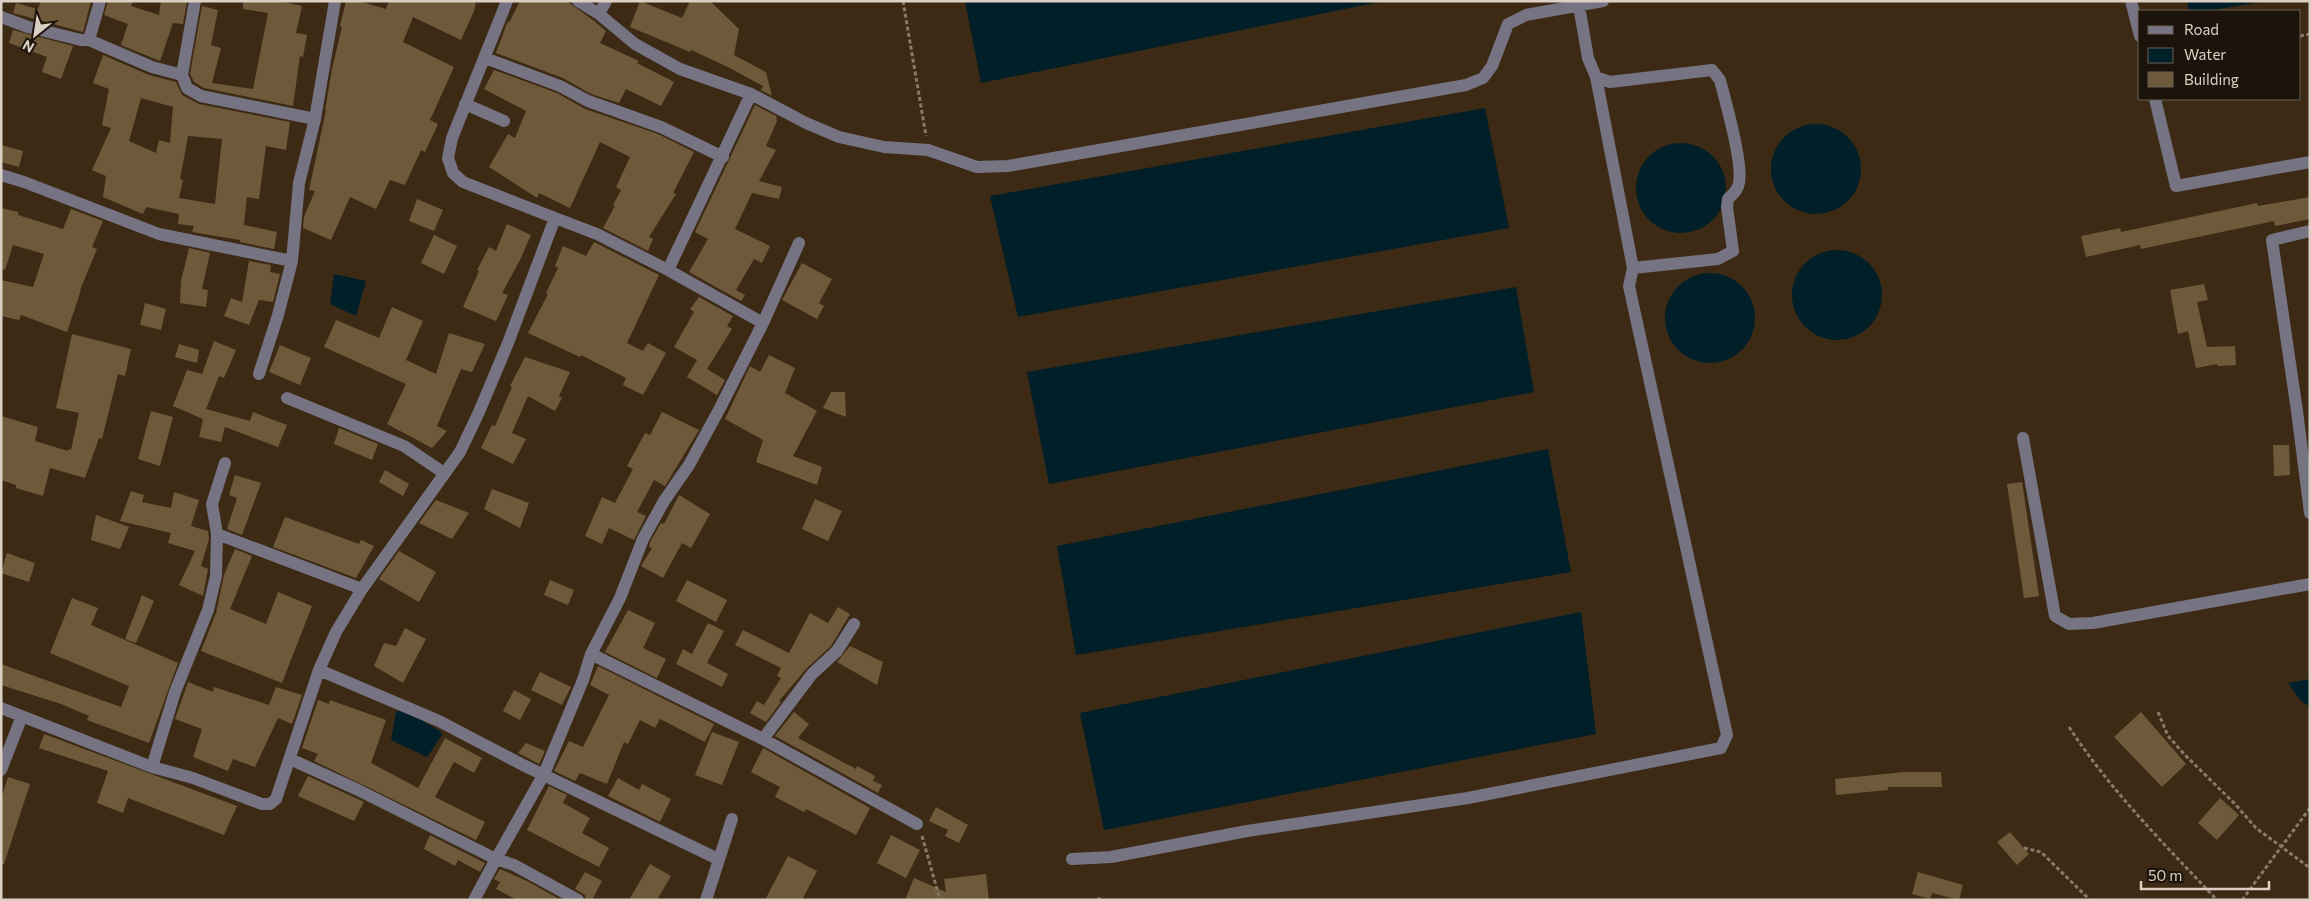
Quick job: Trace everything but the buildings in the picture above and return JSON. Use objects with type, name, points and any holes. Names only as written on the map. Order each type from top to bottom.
[{"type":"street","points":[[89,40],[100,1]]},
{"type":"street","points":[[195,1],[182,75],[187,88],[200,96],[315,119]]},
{"type":"street","points":[[259,374],[278,315],[292,261],[299,183],[315,119],[335,1]]},
{"type":"street","points":[[507,1],[452,138],[448,158],[453,173],[463,182],[597,234],[668,270],[763,324]]},
{"type":"street","points":[[578,1],[599,14],[635,44],[680,69],[751,94],[839,138],[884,147],[928,150],[977,167],[1008,166],[1466,85],[1483,78],[1492,66],[1508,24],[1526,15],[1603,1]]},
{"type":"street","points":[[599,14],[606,1]]},
{"type":"street","points":[[2131,1],[2138,28]]},
{"type":"street","points":[[1072,859],[1111,857],[1247,831],[1468,798],[1721,748],[1727,735],[1629,286],[1633,268],[1596,78],[1588,58],[1579,6]]},
{"type":"street","points":[[1,16],[28,27],[81,40],[89,40],[152,67],[182,75]]},
{"type":"street","points":[[485,58],[560,86],[588,102],[661,127],[723,157]]},
{"type":"street","points":[[1596,78],[1610,82],[1712,70],[1720,80],[1739,168],[1739,184],[1735,193],[1728,199],[1727,207],[1733,237],[1733,251],[1718,258],[1633,268]]},
{"type":"street","points":[[668,270],[723,157],[751,94]]},
{"type":"street","points":[[2155,100],[2176,186],[2310,162]]},
{"type":"street","points":[[465,104],[504,122]]},
{"type":"street","points":[[1,176],[24,182],[159,234],[292,261]]},
{"type":"street","points":[[2,712],[22,716],[152,767],[193,778],[262,804],[270,804],[276,799],[319,670],[336,632],[362,589],[460,452],[479,412],[556,218]]},
{"type":"street","points":[[2310,231],[2272,240],[2310,513]]},
{"type":"street","points":[[474,900],[544,774],[583,680],[591,654],[620,598],[643,539],[664,501],[689,466],[763,324],[798,243]]},
{"type":"street","points":[[287,398],[404,446],[444,473]]},
{"type":"street","points":[[2023,438],[2055,616],[2070,624],[2093,623],[2310,584]]},
{"type":"street","points":[[152,767],[175,692],[208,610],[216,576],[217,534],[212,504],[225,463]]},
{"type":"street","points":[[217,534],[362,589]]},
{"type":"street","points":[[763,740],[812,674],[837,651],[854,624]]},
{"type":"street","points":[[591,654],[763,740],[917,824]]},
{"type":"street","points":[[319,670],[439,721],[718,859]]},
{"type":"street","points":[[1,770],[22,716]]},
{"type":"street","points":[[290,759],[356,789],[496,859],[514,865],[578,900]]},
{"type":"street","points":[[706,900],[732,819]]},
{"type":"path","points":[[903,1],[928,150]]},
{"type":"path","points":[[2158,712],[2168,736],[2184,755],[2235,804],[2256,828],[2310,868]]},
{"type":"path","points":[[2069,727],[2085,752],[2130,806],[2216,900]]},
{"type":"path","points":[[2242,900],[2310,808]]},
{"type":"path","points":[[917,824],[927,850],[940,900]]},
{"type":"path","points":[[2024,848],[2042,852],[2090,900]]},
{"type":"path","points":[[1097,900],[1103,897]]},
{"type":"water","points":[[965,1],[1384,1],[981,83]]},
{"type":"water","points":[[2187,1],[2266,1],[2213,10],[2189,10]]},
{"type":"water","points":[[1485,108],[1509,228],[1018,317],[990,196]]},
{"type":"water","points":[[1816,124],[1833,128],[1848,137],[1857,152],[1861,169],[1857,186],[1848,201],[1833,210],[1816,214],[1799,210],[1784,201],[1775,186],[1771,169],[1775,152],[1784,137],[1799,128]]},
{"type":"water","points":[[1681,143],[1698,147],[1713,156],[1722,171],[1726,188],[1722,205],[1713,220],[1698,229],[1681,233],[1664,229],[1649,220],[1640,205],[1636,188],[1640,171],[1649,156],[1664,147]]},
{"type":"water","points":[[1837,250],[1854,254],[1869,263],[1878,278],[1882,295],[1878,312],[1869,327],[1854,336],[1837,340],[1820,336],[1805,327],[1796,312],[1792,295],[1796,278],[1805,263],[1820,254]]},
{"type":"water","points":[[1710,273],[1727,277],[1742,286],[1751,301],[1755,318],[1751,335],[1742,350],[1727,359],[1710,363],[1693,359],[1678,350],[1669,335],[1665,318],[1669,301],[1678,286],[1693,277]]},
{"type":"water","points":[[334,274],[366,281],[356,316],[330,304]]},
{"type":"water","points":[[1516,287],[1534,392],[1049,484],[1027,372]]},
{"type":"water","points":[[1548,449],[1571,572],[1076,655],[1057,546]]},
{"type":"water","points":[[1581,612],[1596,734],[1104,830],[1080,713]]},
{"type":"water","points":[[2310,679],[2310,707],[2300,700],[2288,683]]},
{"type":"water","points":[[396,712],[407,712],[440,731],[442,735],[427,757],[391,740]]}]
